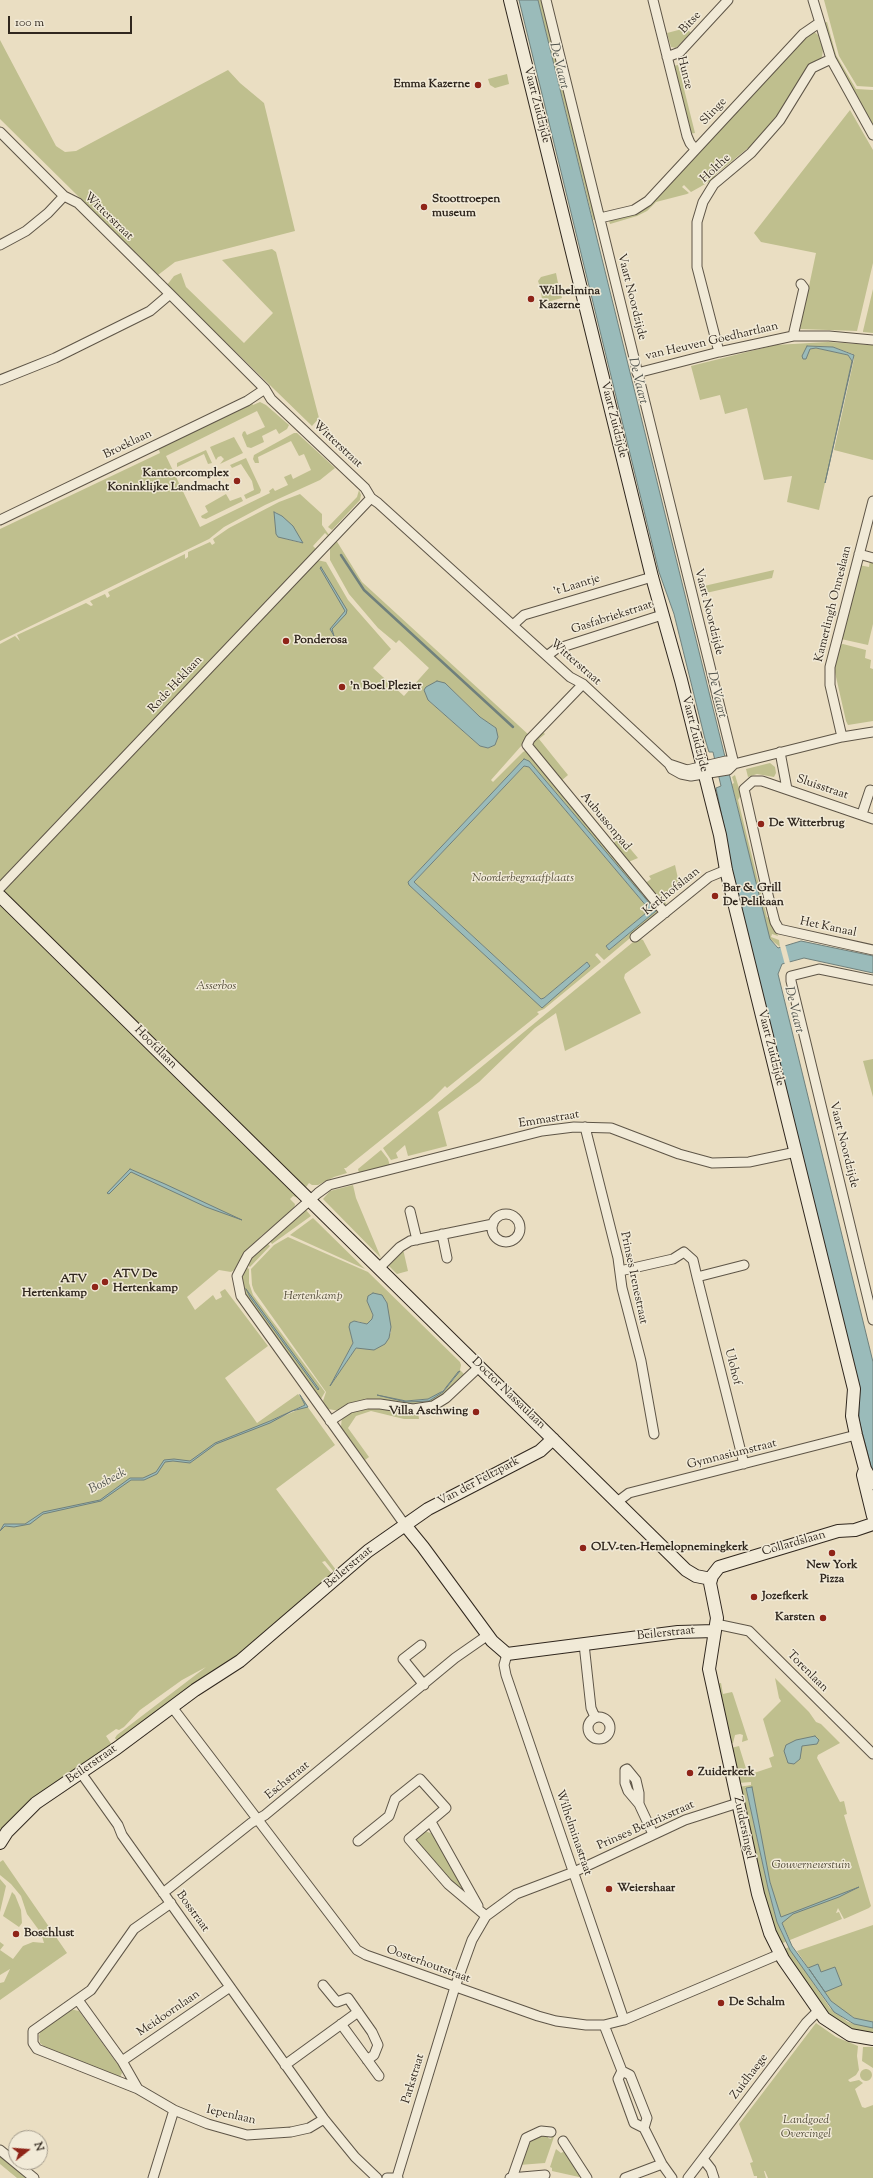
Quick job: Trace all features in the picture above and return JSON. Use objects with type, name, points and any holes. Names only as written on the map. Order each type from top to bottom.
[{"type":"main road","name":"Vaart Zuidzijde","points":[[510,0],[647,578],[662,615],[720,835],[726,870],[854,1389],[852,1416],[856,1435],[865,1469],[873,1483]]},
{"type":"main road","name":"Hoofdlaan","points":[[0,896],[310,1200]]},
{"type":"main road","name":"Doctor Nassaulaan","points":[[310,1200],[686,1570],[696,1576],[711,1579]]},
{"type":"main road","name":"Van der Feltzpark","points":[[405,1525],[428,1509],[540,1451],[553,1439]]},
{"type":"main road","name":"Vaart Zuidzijde","points":[[865,1469],[863,1475],[873,1516]]},
{"type":"main road","name":"Collardslaan","points":[[711,1579],[715,1570],[725,1563],[838,1531],[873,1516]]},
{"type":"main road","name":"Collardslaan","points":[[838,1531],[855,1530],[873,1524]]},
{"type":"main road","points":[[405,1525],[488,1635],[507,1654]]},
{"type":"main road","name":"Beilerstraat","points":[[0,1843],[8,1832],[36,1803],[240,1661],[354,1563],[405,1525]]},
{"type":"main road","name":"Zuidersingel","points":[[711,1579],[710,1586],[716,1612],[716,1627],[710,1658],[710,1676],[762,1911],[780,1954],[818,2011],[840,2031],[859,2038],[873,2039]]},
{"type":"main road","name":"Beilerstraat","points":[[507,1654],[716,1627]]},
{"type":"street","name":"Vaart Noordzijde","points":[[546,0],[600,218],[730,765]]},
{"type":"street","name":"Hunze","points":[[653,0],[687,136],[690,143],[696,149]]},
{"type":"street","name":"Bitse","points":[[667,57],[681,51],[728,0]]},
{"type":"street","points":[[813,0],[830,59],[873,135]]},
{"type":"street","name":"Slinge","points":[[600,218],[634,210],[648,201],[803,34],[819,23]]},
{"type":"street","name":"Holthe","points":[[719,352],[697,267],[697,222],[703,202],[714,184],[751,153],[780,120],[812,68],[830,59]]},
{"type":"street","name":"Witterstraat","points":[[0,132],[64,196],[78,204],[170,294],[265,389],[271,399],[365,488],[370,498],[378,502],[548,655],[570,677],[583,684],[669,764],[687,770],[703,771],[842,737],[873,732]]},
{"type":"street","points":[[0,245],[26,231],[48,214],[64,196]]},
{"type":"street","name":"van Heuven Goedhartlaan","points":[[793,336],[804,288],[800,284]]},
{"type":"street","points":[[0,380],[55,358],[150,311],[170,294]]},
{"type":"street","name":"van Heuven Goedhartlaan","points":[[637,373],[719,352],[793,336],[829,336],[873,340]]},
{"type":"street","name":"Broeklaan","points":[[0,520],[247,401],[265,389]]},
{"type":"street","name":"Rode Heklaan","points":[[0,888],[370,498]]},
{"type":"street","name":"Kamerlingh Onneslaan","points":[[842,737],[830,685],[830,667],[873,501]]},
{"type":"street","points":[[859,554],[873,558]]},
{"type":"street","name":"'t Laantje","points":[[513,625],[524,615],[647,578]]},
{"type":"street","name":"Gasfabriekstraat","points":[[548,655],[556,648],[662,615]]},
{"type":"street","name":"Aubussonpad","points":[[583,684],[530,739],[527,745],[666,913]]},
{"type":"street","name":"Sluisstraat","points":[[780,752],[787,789],[873,818]]},
{"type":"street","name":"Het Kanaal","points":[[787,789],[756,781],[744,789],[775,922],[779,929],[873,950]]},
{"type":"street","points":[[862,814],[870,790],[873,790]]},
{"type":"street","name":"Kerkhofslaan","points":[[635,937],[709,877],[726,870]]},
{"type":"street","name":"Vaart Noordzijde","points":[[873,980],[819,969],[791,976],[792,987],[873,1319]]},
{"type":"street","name":"Emmastraat","points":[[310,1200],[329,1185],[350,1179],[542,1131],[585,1126],[611,1128],[679,1154],[712,1163],[749,1162],[796,1152]]},
{"type":"street","name":"Prinses Irenestraat","points":[[585,1126],[640,1361],[654,1434]]},
{"type":"street","points":[[310,1200],[248,1256],[237,1276],[238,1288],[245,1303],[405,1525]]},
{"type":"street","points":[[410,1211],[417,1240]]},
{"type":"street","points":[[379,1268],[400,1247],[417,1240],[493,1224]]},
{"type":"street","points":[[442,1234],[447,1258]]},
{"type":"street","name":"Ulohof","points":[[620,1272],[673,1259],[684,1252],[693,1260],[744,1464]]},
{"type":"street","points":[[697,1277],[744,1265]]},
{"type":"street","points":[[330,1421],[350,1408],[367,1404],[380,1404],[413,1409],[433,1406],[446,1398],[479,1367]]},
{"type":"street","name":"Gymnasiumstraat","points":[[617,1502],[629,1493],[856,1435]]},
{"type":"street","name":"Torenlaan","points":[[716,1627],[749,1631],[873,1754]]},
{"type":"street","name":"Eschstraat","points":[[163,1893],[258,1820],[455,1658],[488,1635]]},
{"type":"street","points":[[584,1644],[591,1708],[595,1717]]},
{"type":"street","points":[[421,1645],[403,1659],[424,1684]]},
{"type":"street","name":"Wilhelminastraat","points":[[507,1654],[504,1665],[506,1675],[624,2020]]},
{"type":"street","name":"Oosterhoutstraat","points":[[172,1707],[357,1950],[366,1955],[556,2021],[586,2025],[604,2025],[624,2020],[780,1954]]},
{"type":"street","name":"Bosstraat","points":[[81,1773],[163,1893],[324,2119],[355,2157],[378,2178]]},
{"type":"street","points":[[358,1841],[389,1816],[395,1798],[420,1779],[446,1808],[409,1839],[448,1884],[483,1913]]},
{"type":"street","name":"Prinses Beatrixstraat","points":[[455,1987],[483,1913],[516,1894],[574,1872],[685,1820],[738,1803]]},
{"type":"street","points":[[639,1804],[654,1834]]},
{"type":"street","points":[[430,1822],[483,1913]]},
{"type":"street","points":[[78,2000],[96,1984],[134,1929],[171,1903]]},
{"type":"street","points":[[323,1985],[337,2002],[348,1998],[372,2032],[378,2045],[374,2055],[367,2060]]},
{"type":"street","name":"Meidoornlaan","points":[[122,2061],[230,1987]]},
{"type":"street","name":"Parkstraat","points":[[394,2178],[455,1987]]},
{"type":"street","name":"Iepenlaan","points":[[138,2089],[122,2061],[78,2000],[33,2031],[33,2043],[37,2049],[138,2089],[174,2110],[208,2124],[247,2135],[291,2132],[309,2128],[324,2119]]},
{"type":"street","name":"Zuidhaege","points":[[688,2178],[704,2160],[797,2035],[818,2011]]},
{"type":"street","points":[[285,2065],[358,2012]]},
{"type":"street","points":[[341,2024],[379,2076]]},
{"type":"street","points":[[604,2025],[622,2071],[630,2075],[647,2118],[644,2128]]},
{"type":"street","points":[[622,2071],[618,2079],[634,2123],[644,2128],[662,2164],[672,2178]]},
{"type":"street","points":[[153,2178],[174,2110]]},
{"type":"street","points":[[545,2175],[511,2178],[526,2138],[541,2131],[551,2132]]},
{"type":"street","points":[[563,2141],[587,2178]]},
{"type":"street","points":[[0,2150],[34,2178]]},
{"type":"street","points":[[704,2160],[711,2169],[714,2178]]},
{"type":"street","points":[[625,2178],[662,2164]]},
{"type":"green space","points":[[538,0],[543,0],[597,219],[593,220]]},
{"type":"green space","points":[[824,0],[873,0],[873,87],[857,86],[839,56]]},
{"type":"green space","points":[[827,22],[836,55],[856,89],[873,90],[873,125],[831,50],[823,23]]},
{"type":"green space","points":[[686,28],[691,33],[676,48],[671,47],[667,33]]},
{"type":"green space","points":[[813,31],[818,35],[823,49],[822,57],[752,148],[748,148],[716,174],[715,178],[691,192],[684,185],[682,187],[689,193],[656,202],[647,211],[637,216],[610,224],[609,221],[613,218],[631,213],[806,34]]},
{"type":"green space","points":[[0,40],[56,146],[65,152],[76,151],[228,70],[240,83],[264,103],[295,231],[175,262],[158,275],[0,119]]},
{"type":"green space","points":[[678,65],[695,133],[689,134],[673,66]]},
{"type":"green space","points":[[507,74],[509,84],[495,88],[490,85],[488,79]]},
{"type":"green space","points":[[850,110],[873,150],[873,263],[857,331],[800,329],[816,253],[761,242],[754,233]]},
{"type":"green space","points":[[272,249],[276,252],[319,418],[312,426],[167,285],[174,276],[181,273],[186,287],[244,343],[273,313],[222,260]]},
{"type":"green space","points":[[556,273],[558,283],[540,287],[538,281],[541,277]]},
{"type":"green space","points":[[559,288],[562,298],[547,302],[542,299],[541,293]]},
{"type":"green space","points":[[873,289],[873,333],[863,332],[863,331]]},
{"type":"green space","points":[[828,342],[873,345],[873,460],[834,450],[854,359],[853,354],[833,347],[807,346],[810,349],[816,348],[848,355],[852,361],[819,510],[787,502],[792,476],[764,480],[747,408],[725,414],[720,395],[700,400],[691,366],[775,345]]},
{"type":"green space","points":[[251,402],[253,405],[260,402],[266,405],[289,425],[287,429],[279,434],[276,429],[262,436],[264,442],[251,448],[247,447],[242,435],[243,432],[245,431],[247,435],[265,427],[257,411],[166,456],[200,527],[270,493],[269,491],[273,488],[275,491],[288,485],[284,477],[291,474],[293,479],[311,470],[304,454],[299,456],[291,441],[258,457],[259,463],[255,463],[253,459],[254,455],[294,433],[297,433],[335,468],[320,480],[265,505],[224,527],[209,539],[0,641],[0,529],[160,453],[158,447]]},
{"type":"green space","points":[[234,437],[243,453],[220,464],[224,459],[221,456],[216,460],[210,447]]},
{"type":"green space","points":[[206,450],[212,463],[208,464],[204,454],[177,467],[177,463]]},
{"type":"green space","points":[[246,458],[261,490],[260,493],[246,499],[244,495],[254,490],[252,481],[241,464],[232,468],[230,465]]},
{"type":"green space","points":[[359,490],[361,495],[360,500],[332,530],[328,527],[357,497]]},
{"type":"green space","points":[[226,494],[230,501],[241,497],[243,501],[206,519],[202,518],[201,516],[208,512],[205,506]]},
{"type":"green space","name":"Asserbos","points":[[300,494],[322,514],[322,525],[329,537],[325,533],[313,546],[317,550],[317,560],[326,562],[348,600],[391,649],[373,668],[404,696],[429,668],[399,640],[396,643],[378,628],[349,594],[330,560],[330,547],[336,540],[362,582],[530,736],[491,780],[493,782],[523,752],[527,750],[661,912],[604,960],[597,953],[595,955],[601,962],[544,1009],[537,1012],[539,1014],[447,1088],[445,1086],[432,1099],[346,1168],[344,1168],[347,1173],[334,1177],[318,1185],[312,1185],[309,1183],[298,1198],[293,1196],[290,1199],[295,1204],[294,1210],[261,1236],[236,1269],[231,1272],[219,1270],[187,1297],[195,1310],[213,1295],[216,1300],[222,1297],[220,1292],[225,1289],[268,1346],[225,1378],[257,1423],[298,1394],[306,1404],[255,1428],[307,1406],[335,1445],[276,1489],[336,1570],[334,1572],[325,1561],[322,1562],[332,1574],[237,1658],[117,1741],[115,1738],[117,1735],[206,1667],[182,1680],[140,1710],[124,1727],[119,1730],[116,1729],[106,1736],[112,1745],[26,1804],[0,1833],[0,644],[15,636],[20,641],[17,635],[86,603],[91,606],[93,605],[90,601],[105,594],[107,598],[110,596],[108,592],[185,554],[185,559],[188,557],[188,552],[210,542],[212,545],[215,543],[213,539],[229,528],[279,502]],"holes":[[[275,512],[282,516],[301,543],[286,539],[275,522]],[[445,683],[480,717],[495,728],[498,737],[495,745],[488,748],[480,746],[428,700]],[[524,759],[529,761],[656,911],[609,950],[606,946],[646,913],[648,908],[529,767],[524,766],[414,882],[541,999],[587,962],[590,966],[542,1007],[409,885],[408,882]]]},
{"type":"green space","points":[[870,560],[873,561],[873,624],[868,645],[841,639],[859,565],[869,567]]},
{"type":"green space","points":[[774,570],[772,578],[706,593],[704,586]]},
{"type":"green space","points":[[843,644],[866,650],[865,658],[871,660],[870,668],[873,669],[873,721],[848,725],[846,721],[834,668],[839,645]]},
{"type":"green space","points":[[542,731],[545,734],[539,739],[568,775],[561,781],[531,744]]},
{"type":"green space","points":[[770,763],[775,767],[776,773],[774,777],[757,774],[748,777],[746,769]]},
{"type":"green space","points":[[735,775],[741,795],[738,800],[767,917],[772,919],[778,936],[772,934],[771,937],[779,940],[780,947],[770,939],[767,930],[732,784],[734,783],[732,777]]},
{"type":"green space","points":[[620,838],[638,858],[626,863],[613,847],[615,841]]},
{"type":"green space","points":[[675,865],[679,883],[685,882],[685,884],[665,902],[668,907],[662,905],[644,884],[651,879],[649,876]]},
{"type":"green space","points":[[638,938],[643,940],[651,955],[625,974],[624,978],[641,1013],[565,1051],[556,1013],[535,1028],[479,1082],[438,1112],[447,1146],[408,1156],[405,1145],[396,1153],[398,1158],[391,1160],[383,1148]]},
{"type":"green space","points":[[873,1059],[873,1097],[863,1061]]},
{"type":"green space","points":[[381,1150],[388,1159],[390,1166],[359,1173],[358,1169]]},
{"type":"green space","points":[[353,1185],[356,1198],[381,1258],[323,1199],[330,1191]]},
{"type":"green space","points":[[306,1210],[311,1216],[272,1244],[270,1241]]},
{"type":"green space","points":[[313,1218],[365,1269],[290,1235]]},
{"type":"green space","name":"Hertenkamp","points":[[288,1237],[368,1272],[460,1362],[460,1370],[466,1376],[439,1400],[421,1406],[385,1402],[340,1411],[328,1409],[323,1401],[326,1392],[254,1291],[252,1285],[251,1269],[274,1245]],"holes":[[[368,1296],[386,1300],[391,1333],[355,1349],[330,1386],[353,1343],[350,1330],[352,1322],[357,1321],[367,1324],[372,1319],[373,1315],[367,1301]],[[460,1372],[443,1392],[429,1401],[406,1402],[377,1395],[406,1401],[428,1399],[439,1394]]]},
{"type":"green space","points":[[267,1243],[270,1246],[250,1267],[247,1264],[253,1255]]},
{"type":"green space","points":[[403,1249],[408,1271],[397,1274],[388,1265]]},
{"type":"green space","points":[[245,1266],[249,1269],[249,1283],[253,1295],[325,1392],[321,1399],[318,1399],[247,1301],[241,1284]]},
{"type":"green space","points":[[383,1407],[384,1409],[415,1415],[418,1412],[419,1419],[404,1419],[371,1411],[356,1416],[348,1428],[369,1457],[365,1460],[341,1427],[342,1416],[357,1409]]},
{"type":"green space","name":"Gouverneurstuin","points":[[775,1678],[809,1712],[816,1722],[821,1724],[840,1743],[818,1755],[817,1758],[840,1802],[844,1801],[847,1814],[844,1815],[871,1906],[844,1919],[838,1908],[836,1913],[839,1912],[842,1919],[790,1940],[777,1912],[749,1789],[751,1787],[744,1788],[746,1788],[777,1922],[786,1942],[782,1943],[769,1920],[739,1787],[751,1785],[751,1782],[738,1783],[731,1748],[739,1746],[748,1775],[772,1767],[769,1758],[774,1756],[763,1719],[781,1701]]},
{"type":"green space","points":[[721,1683],[723,1694],[732,1692],[733,1694],[748,1740],[742,1742],[743,1735],[735,1735],[733,1743],[729,1744],[716,1684]]},
{"type":"green space","points":[[425,1831],[433,1834],[462,1888],[456,1887],[417,1842],[417,1837]]},
{"type":"green space","points":[[3,1860],[67,1953],[0,2000],[0,1983],[4,1982],[10,1969],[0,1975],[0,1950],[13,1959],[23,1946],[33,1942],[44,1943],[41,1933],[27,1914],[21,1896],[11,1884],[0,1875],[0,1862]]},
{"type":"green space","points":[[0,1879],[6,1886],[0,1912]]},
{"type":"green space","points":[[12,1892],[15,1895],[21,1910],[22,1923],[19,1927],[3,1916]]},
{"type":"green space","points":[[873,1925],[873,2022],[858,2020],[841,2010],[828,1998],[797,1951]]},
{"type":"green space","points":[[0,1942],[4,1945],[0,1950]]},
{"type":"green space","points":[[789,1947],[830,2008],[848,2022],[873,2028],[873,2033],[855,2030],[837,2021],[827,2012],[788,1956],[785,1949]]},
{"type":"green space","points":[[70,2009],[79,2011],[121,2069],[122,2073],[120,2077],[46,2048],[40,2043],[39,2036],[41,2029]]},
{"type":"green space","name":"Landgoed Overcingel","points":[[816,2023],[836,2037],[858,2046],[857,2056],[859,2070],[856,2075],[848,2080],[850,2082],[859,2080],[863,2083],[855,2089],[862,2107],[865,2108],[873,2105],[873,2178],[768,2178],[764,2171],[766,2178],[757,2178],[757,2176],[754,2176],[750,2163],[753,2162],[739,2124]]},
{"type":"green space","points":[[863,2047],[873,2047],[873,2068],[862,2061]]},
{"type":"green space","points":[[866,2069],[870,2071],[872,2075],[870,2079],[866,2081],[862,2079],[860,2075],[862,2071]]},
{"type":"green space","points":[[554,2130],[556,2131],[545,2163],[519,2165],[523,2162],[530,2138],[548,2134],[548,2138],[551,2139]]},
{"type":"green space","points":[[556,2149],[561,2153],[565,2151],[583,2175],[579,2177],[552,2171],[552,2168],[550,2167]]},
{"type":"green space","points":[[0,2155],[8,2161],[8,2170],[19,2170],[29,2178],[17,2178],[0,2164]]},
{"type":"water","points":[[519,0],[538,0],[770,939],[778,948],[801,941],[873,956],[873,973],[804,958],[782,964],[778,974],[873,1362],[873,1474],[859,1420],[859,1388],[730,866],[727,841],[716,788],[721,786],[713,752],[709,752],[705,739],[674,614],[659,572]]},
{"type":"water","points":[[807,346],[833,347],[854,355],[825,483],[852,361],[848,355],[816,348],[810,349],[806,359],[803,359],[802,356]]},
{"type":"water","points":[[274,512],[282,516],[293,526],[303,543],[278,537],[276,534]]},
{"type":"water","points":[[321,567],[347,610],[346,614],[332,629],[334,636],[330,629],[345,611],[320,568]]},
{"type":"water","points":[[437,681],[445,683],[480,717],[496,728],[498,737],[495,745],[488,748],[480,746],[428,700],[424,690],[426,687]]},
{"type":"water","points":[[524,759],[529,761],[656,911],[609,950],[606,946],[646,913],[648,908],[529,767],[524,766],[414,882],[541,999],[587,962],[590,966],[542,1008],[409,885],[408,882]]},
{"type":"water","points":[[130,1169],[242,1220],[206,1207],[131,1172],[109,1194],[107,1193]]},
{"type":"water","points":[[246,1289],[319,1389],[318,1390],[250,1297]]},
{"type":"water","points":[[373,1293],[382,1295],[387,1303],[391,1327],[389,1338],[385,1344],[374,1350],[356,1348],[330,1386],[353,1343],[349,1327],[350,1323],[354,1321],[367,1324],[372,1319],[373,1315],[367,1301],[368,1296]]},
{"type":"water","points":[[460,1371],[443,1392],[429,1401],[406,1402],[377,1395],[406,1401],[428,1399],[443,1391]]},
{"type":"water","points":[[300,1395],[308,1407],[292,1411],[270,1423],[216,1444],[190,1463],[173,1461],[165,1462],[157,1474],[144,1480],[131,1480],[101,1501],[43,1514],[30,1524],[14,1527],[5,1526],[0,1531],[4,1524],[25,1524],[43,1512],[100,1500],[130,1478],[143,1478],[156,1472],[164,1460],[174,1459],[190,1461],[215,1443],[305,1405]]},
{"type":"water","points":[[815,1736],[819,1740],[817,1744],[802,1746],[800,1759],[794,1764],[788,1763],[784,1751],[786,1745],[796,1740]]},
{"type":"water","points":[[752,1787],[770,1882],[781,1917],[859,1887],[839,1897],[793,1914],[782,1923],[792,1946],[808,1968],[818,1964],[821,1972],[835,1967],[842,1985],[825,1992],[809,1969],[831,2001],[854,2018],[873,2022],[873,2028],[854,2024],[834,2012],[790,1950],[777,1922],[768,1888],[746,1788]]},
{"type":"pier","points":[[785,944],[790,963],[785,965],[780,946]]},
{"type":"waterway","points":[[341,555],[364,590],[513,727]]},
{"type":"place","name":"Emma Kazerne","points":[[478,85]]},
{"type":"place","name":"Stoottroepen museum","points":[[424,207]]},
{"type":"place","name":"Wilhelmina Kazerne","points":[[531,299]]},
{"type":"place","name":"Kantoorcomplex Koninklijke Landmacht","points":[[237,481]]},
{"type":"place","name":"Ponderosa","points":[[286,641]]},
{"type":"place","name":"'n Boel Plezier","points":[[342,687]]},
{"type":"place","name":"De Witterbrug","points":[[761,824]]},
{"type":"place","name":"Bar & Grill De Pelikaan","points":[[715,896]]},
{"type":"place","name":"ATV De Hertenkamp","points":[[105,1282]]},
{"type":"place","name":"ATV Hertenkamp","points":[[95,1287]]},
{"type":"place","name":"Villa Aschwing","points":[[476,1412]]},
{"type":"place","name":"OLV-ten-Hemelopnemingkerk","points":[[583,1548]]},
{"type":"place","name":"New York Pizza","points":[[832,1553]]},
{"type":"place","name":"Jozefkerk","points":[[754,1597]]},
{"type":"place","name":"Karsten","points":[[823,1618]]},
{"type":"place","name":"Zuiderkerk","points":[[690,1773]]},
{"type":"place","name":"Weiershaar","points":[[609,1889]]},
{"type":"place","name":"Boschlust","points":[[16,1934]]},
{"type":"place","name":"De Schalm","points":[[721,2003]]},
{"type":"water label","name":"De Vaart","points":[[558,66]]},
{"type":"water label","name":"De Vaart","points":[[637,381]]},
{"type":"water label","name":"De Vaart","points":[[716,695]]},
{"type":"water label","name":"De Vaart","points":[[793,1010]]},
{"type":"water label","name":"Bosbeek","points":[[108,1482]]},
{"type":"park label","name":"Noorderbegraafplaats","points":[[523,879]]}]
